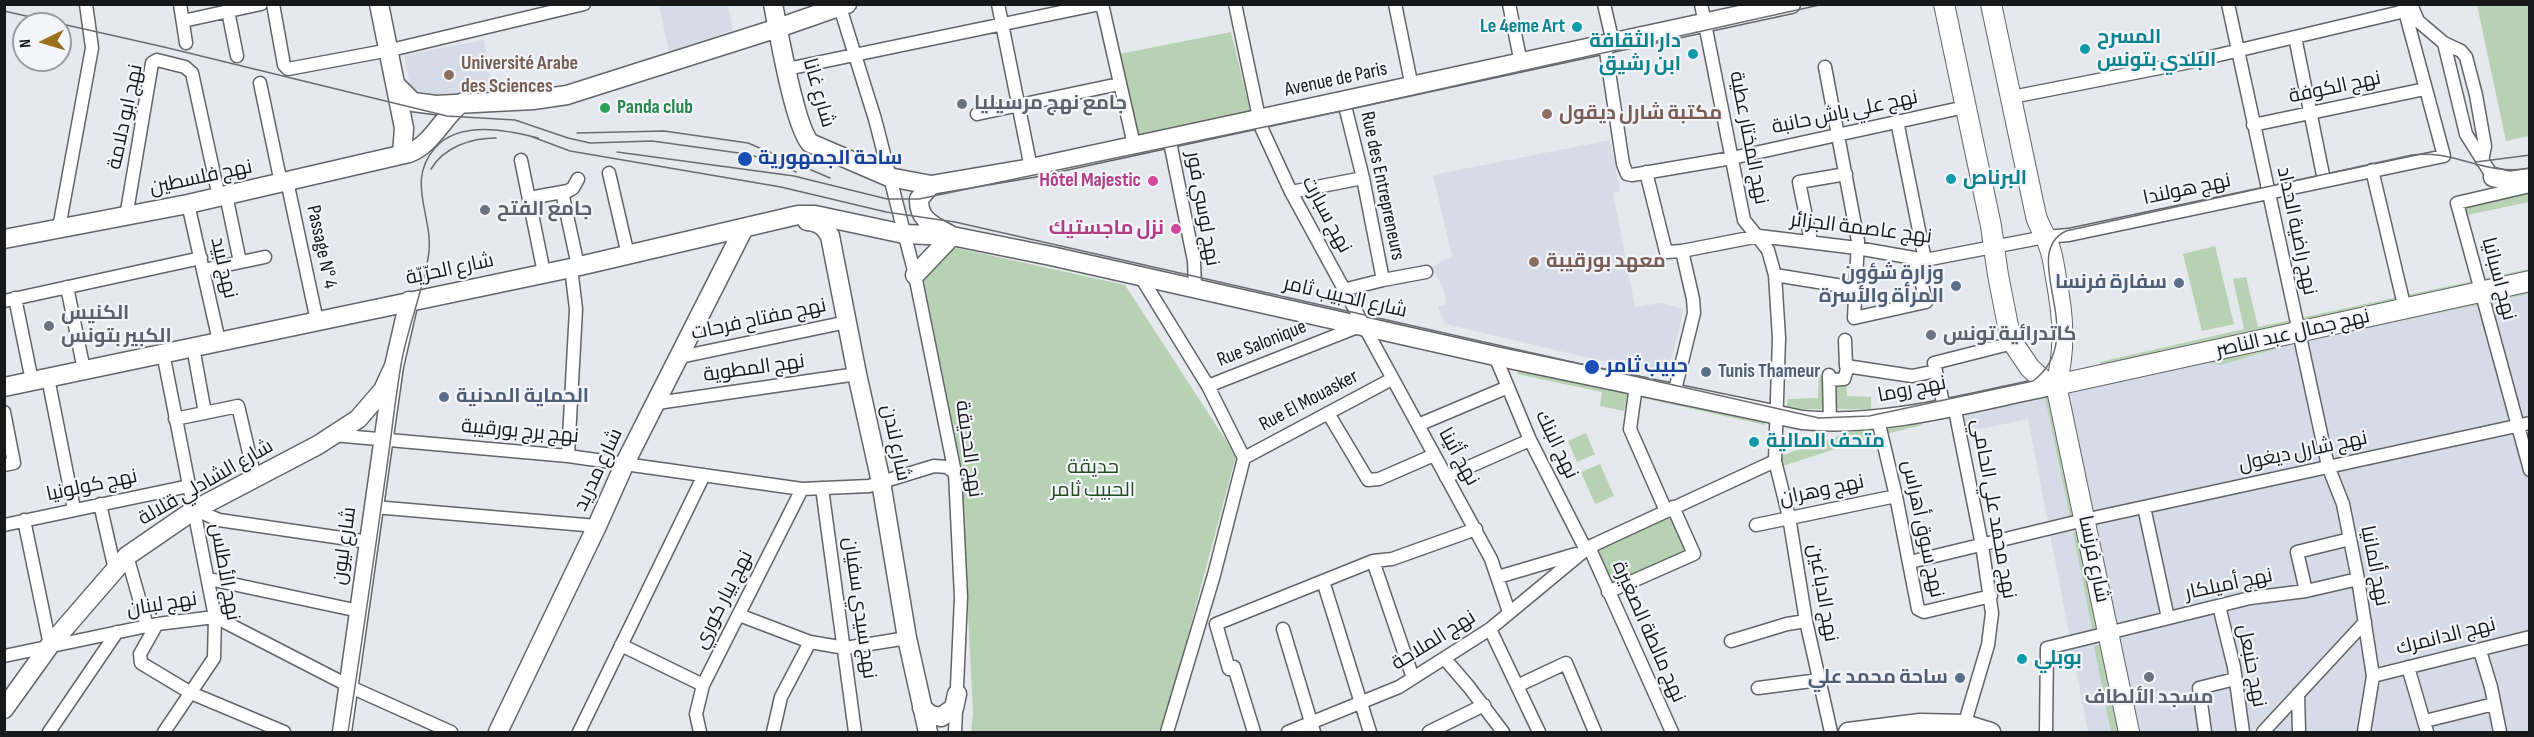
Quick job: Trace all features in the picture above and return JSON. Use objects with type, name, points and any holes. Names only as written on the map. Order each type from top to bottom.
[{"type":"main road","points":[[379,4],[405,136],[404,154],[416,150],[426,142],[447,116],[463,102]]},
{"type":"main road","name":"شارع غانا","points":[[773,4],[805,138],[810,144],[889,177]]},
{"type":"main road","name":"Avenue de Paris","points":[[889,177],[931,185],[1031,168],[1609,44],[1703,13],[1791,4]]},
{"type":"main road","points":[[1944,4],[2013,343],[2038,377],[2056,385],[2063,351],[2062,315],[2051,251],[2051,236],[2036,216],[1991,4]]},
{"type":"main road","points":[[395,84],[413,102],[436,105],[533,100],[567,95],[778,28],[842,5]]},
{"type":"main road","name":"نهج فلسطين","points":[[4,239],[188,204],[404,154]]},
{"type":"main road","points":[[2493,177],[2509,181],[2529,178]]},
{"type":"main road","points":[[915,274],[952,236],[924,220],[918,209],[919,199],[931,185]]},
{"type":"main road","name":"شارع الحرّيّة","points":[[4,387],[575,267],[784,217],[814,215],[904,234]]},
{"type":"main road","name":"شارع لندن","points":[[764,223],[814,222],[824,227],[830,236],[857,374],[882,482],[907,639],[928,732]]},
{"type":"main road","name":"شارع مدريد","points":[[498,732],[626,463],[744,228]]},
{"type":"main road","name":"شارع الحبيب ثامر","points":[[904,234],[952,236],[1139,274],[1495,356],[1776,414]]},
{"type":"main road","name":"نهج جمال عبد الناصر","points":[[2056,385],[2529,281]]},
{"type":"main road","points":[[395,357],[409,301]]},
{"type":"main road","points":[[361,312],[381,318],[390,324],[395,357]]},
{"type":"main road","name":"شارع الشادلي قلالة","points":[[4,709],[50,645],[121,563],[196,509],[333,435],[358,419],[377,398],[395,357]]},
{"type":"main road","name":"شارع ليون","points":[[342,732],[395,357]]},
{"type":"main road","name":"نهج روما","points":[[1776,414],[1830,423],[1878,420],[2056,385]]},
{"type":"main road","name":"شارع فرنسا","points":[[2056,385],[2129,732]]},
{"type":"main road","points":[[922,708],[931,715],[941,717],[954,708],[957,694]]},
{"type":"main road","points":[[1848,732],[1920,723],[1991,732]]},
{"type":"street","points":[[59,228],[92,48],[86,4]]},
{"type":"street","points":[[180,4],[186,43]]},
{"type":"street","points":[[183,21],[261,4]]},
{"type":"street","points":[[273,4],[286,69],[387,50],[584,4]]},
{"type":"street","points":[[998,4],[1031,168]]},
{"type":"street","points":[[787,69],[1101,4],[1134,145]]},
{"type":"street","name":"نهج سبارت","points":[[1235,4],[1259,119],[1291,192],[1364,325]]},
{"type":"street","points":[[1395,4],[1412,87]]},
{"type":"street","points":[[1509,4],[1521,63]]},
{"type":"street","points":[[1604,4],[1609,44]]},
{"type":"street","name":"نهج راضية الحداد","points":[[2228,4],[2328,466]]},
{"type":"street","name":"نهج الحديقة","points":[[842,5],[854,54],[875,119],[915,274],[955,473],[962,597],[956,732]]},
{"type":"street","points":[[2012,98],[2238,51],[2406,7]]},
{"type":"street","points":[[2406,7],[2418,21],[2444,43],[2461,51],[2470,66],[2485,146],[2482,161]]},
{"type":"street","points":[[2406,7],[2425,89]]},
{"type":"street","points":[[228,11],[237,56]]},
{"type":"street","name":"نهج المختار عطية","points":[[1703,13],[1744,220],[1768,250],[1775,275],[1779,338],[1775,461]]},
{"type":"street","points":[[2295,37],[2324,180]]},
{"type":"street","points":[[2444,43],[2466,134],[2493,177]]},
{"type":"street","name":"نهج علي باش حانبة","points":[[1609,44],[1623,164],[1627,174],[1732,158],[1965,107]]},
{"type":"street","name":"نهج ابو دلامة","points":[[126,217],[152,63],[157,60],[190,70],[223,196]]},
{"type":"street","points":[[1825,67],[1858,241],[1854,318],[1926,302],[1897,121]]},
{"type":"street","name":"Passage N° 4","points":[[260,83],[317,321]]},
{"type":"street","points":[[977,114],[1119,84]]},
{"type":"street","name":"نهج الكوفة","points":[[2253,125],[2425,89]]},
{"type":"street","name":"نهج هولندا","points":[[1994,248],[2444,156],[2425,89]]},
{"type":"street","name":"Rue des Entrepreneurs","points":[[1344,102],[1363,178],[1383,280]]},
{"type":"street","name":"نهج لوسي فور","points":[[1169,137],[1194,261],[1195,287]]},
{"type":"street","points":[[521,160],[544,273]]},
{"type":"street","points":[[2372,170],[2404,309]]},
{"type":"street","points":[[1646,172],[1664,249],[1670,253],[1682,251],[1694,308],[1674,394]]},
{"type":"street","points":[[609,173],[628,255]]},
{"type":"street","points":[[1811,241],[1799,182],[1846,174]]},
{"type":"street","points":[[1291,192],[1363,178]]},
{"type":"street","points":[[529,198],[571,190],[578,179]]},
{"type":"street","name":"نهج اسبانيا","points":[[2529,186],[2457,202],[2482,292],[2524,425],[2529,470]]},
{"type":"street","points":[[562,192],[575,267],[576,309],[568,456]]},
{"type":"street","points":[[223,196],[240,262]]},
{"type":"street","name":"نهج لبيد","points":[[188,204],[219,341]]},
{"type":"street","name":"نهج عاصمة الجزائر","points":[[1682,251],[1758,236],[1811,241],[1921,260],[1994,248]]},
{"type":"street","points":[[74,509],[40,379],[10,300],[67,287],[202,264],[240,262],[265,257]]},
{"type":"street","points":[[1343,290],[1426,272]]},
{"type":"street","points":[[1139,274],[1208,386],[1244,458],[1214,575],[1167,732]]},
{"type":"street","points":[[1775,275],[1855,288]]},
{"type":"street","points":[[67,287],[84,370]]},
{"type":"street","name":"نهج مفتاح فرحات","points":[[680,357],[847,322]]},
{"type":"street","name":"Rue Salonique","points":[[1208,386],[1364,325]]},
{"type":"street","name":"نهج أثينا","points":[[1364,325],[1476,529],[1498,577],[1509,612]]},
{"type":"street","points":[[1845,340],[1845,366],[1912,376],[1936,371],[1934,363],[2013,343]]},
{"type":"street","points":[[193,347],[205,413]]},
{"type":"street","name":"نهج الأطلس","points":[[163,353],[189,486],[196,509],[215,617],[214,658],[164,732]]},
{"type":"street","name":"نهج البنك","points":[[1495,356],[1530,440],[1586,550]]},
{"type":"street","points":[[1830,423],[1829,378],[1844,379],[1848,366]]},
{"type":"street","name":"نهج محمد علي الحامي","points":[[1936,371],[1949,406],[1982,545],[1991,597],[1992,627],[1963,728]]},
{"type":"street","name":"نهج المطوية","points":[[657,403],[857,374]]},
{"type":"street","name":"Rue El Mouasker","points":[[1244,458],[1392,378]]},
{"type":"street","points":[[1608,592],[1694,554],[1630,429],[1636,386]]},
{"type":"street","points":[[1418,425],[1508,387]]},
{"type":"street","points":[[175,419],[238,406],[255,478]]},
{"type":"street","points":[[4,412],[14,463],[4,465]]},
{"type":"street","points":[[1328,413],[1368,480],[1379,479],[1434,454]]},
{"type":"street","name":"نهج سوق أهراس","points":[[1878,420],[1918,608],[1920,611],[1991,597]]},
{"type":"street","name":"نهج شارل ديغول","points":[[1910,562],[2084,520],[2524,425]]},
{"type":"street","name":"نهج برج بورقيبة","points":[[333,435],[568,456],[802,489],[860,487],[934,466],[947,467],[955,473]]},
{"type":"street","points":[[1446,477],[1530,440]]},
{"type":"street","points":[[1498,577],[1586,550],[1775,461]]},
{"type":"street","name":"نهج الدباغين","points":[[1775,461],[1789,517],[1806,621],[1832,732]]},
{"type":"street","name":"نهج ألمانيا","points":[[2328,466],[2343,504],[2358,579],[2373,676],[2364,732]]},
{"type":"street","points":[[579,732],[704,475]]},
{"type":"street","name":"نهج كولونيا","points":[[4,525],[189,486]]},
{"type":"street","name":"نهج سيدي سفيان","points":[[822,488],[855,732]]},
{"type":"street","name":"نهج بيار كوري","points":[[700,732],[696,714],[703,685],[802,489]]},
{"type":"street","name":"نهج وهران","points":[[1756,525],[1896,496]]},
{"type":"street","points":[[100,504],[121,563],[152,625],[139,660],[191,693],[284,732]]},
{"type":"street","points":[[374,507],[597,526]]},
{"type":"street","points":[[2144,507],[2168,618]]},
{"type":"street","points":[[196,509],[219,520],[369,542]]},
{"type":"street","points":[[24,520],[50,645]]},
{"type":"street","points":[[1254,732],[1234,667],[1229,669],[1216,624],[1373,561],[1392,559],[1476,529]]},
{"type":"street","points":[[2306,591],[2296,552],[2350,539]]},
{"type":"street","name":"نهج مالطة الصغيرة","points":[[1586,550],[1608,592],[1672,732]]},
{"type":"street","name":"نهج الملاحة","points":[[1288,732],[1313,728],[1359,703],[1399,687],[1445,659],[1490,629],[1586,550]]},
{"type":"street","points":[[1373,561],[1413,678]]},
{"type":"street","points":[[209,579],[359,611]]},
{"type":"street","name":"نهج أميلكار","points":[[2046,732],[2047,648],[2250,598],[2306,591],[2358,579]]},
{"type":"street","points":[[1323,581],[1359,703],[1370,732]]},
{"type":"street","name":"نهج حنبعل","points":[[2219,606],[2235,679],[2243,732]]},
{"type":"street","points":[[739,615],[810,642],[845,648],[907,639]]},
{"type":"street","name":"نهج لبنان","points":[[4,656],[152,625],[215,617],[348,685],[451,732]]},
{"type":"street","points":[[1731,641],[1787,624],[1806,621]]},
{"type":"street","points":[[2263,732],[2365,622]]},
{"type":"street","points":[[1283,629],[1313,728]]},
{"type":"street","points":[[1490,629],[1539,732]]},
{"type":"street","points":[[49,732],[117,632]]},
{"type":"street","name":"نهج الدانمرك","points":[[2373,676],[2529,637]]},
{"type":"street","points":[[773,732],[784,690],[810,642]]},
{"type":"street","points":[[621,645],[703,685]]},
{"type":"street","points":[[2480,651],[2500,732]]},
{"type":"street","points":[[1445,659],[1484,705],[1503,732]]},
{"type":"street","points":[[1517,686],[1566,663],[1595,732]]},
{"type":"street","points":[[2408,667],[2426,727],[2494,704]]},
{"type":"street","points":[[2205,732],[2199,688],[2235,679]]},
{"type":"street","points":[[1758,688],[1819,680]]},
{"type":"street","points":[[2298,694],[2299,732]]},
{"type":"street","points":[[1429,732],[1484,705]]},
{"type":"shaded area","points":[[659,5],[728,5],[733,30],[669,52]]},
{"type":"shaded area","name":"Université Arabe des Sciences","points":[[484,40],[493,94],[412,95],[404,55]]},
{"type":"shaded area","name":"معهد بورقيبة","points":[[1610,140],[1620,191],[1613,193],[1635,307],[1661,303],[1684,309],[1667,376],[1445,324],[1438,306],[1446,304],[1444,290],[1432,267],[1452,256],[1433,175]]},
{"type":"shaded area","points":[[2529,276],[2529,732],[2088,732],[2028,419],[1962,433],[1943,403]]},
{"type":"green space","points":[[2477,5],[2529,5],[2529,136],[2506,141]]},
{"type":"green space","points":[[1231,32],[1251,114],[1138,138],[1119,54]]},
{"type":"green space","points":[[2529,186],[2529,202],[2467,215],[2464,199]]},
{"type":"green space","points":[[2215,246],[2234,324],[2202,331],[2183,254]]},
{"type":"green space","name":"حديقة الحبيب ثامر","points":[[952,247],[1125,285],[1236,456],[1166,717],[1158,732],[971,732],[973,713],[961,472],[923,276]]},
{"type":"green space","points":[[2529,269],[2529,294],[2292,344],[2220,365],[2200,359],[2105,385],[2100,362],[2244,329],[2233,279],[2246,277],[2258,327]]},
{"type":"green space","points":[[1519,364],[1629,387],[1624,411],[1600,406],[1602,392],[1517,374]]},
{"type":"green space","points":[[1819,375],[1846,375],[1847,396],[1871,397],[1871,409],[1786,409],[1788,399],[1818,398]]},
{"type":"green space","points":[[1645,391],[1766,418],[1765,425],[1643,398]]},
{"type":"green space","points":[[2055,395],[2080,516],[2070,518],[2045,397]]},
{"type":"green space","points":[[1920,415],[1922,425],[1866,439],[1783,466],[1780,456],[1862,428]]},
{"type":"green space","points":[[1586,433],[1595,454],[1577,462],[1568,441]]},
{"type":"green space","points":[[1600,464],[1614,496],[1595,504],[1581,472]]},
{"type":"green space","points":[[1672,511],[1690,553],[1610,589],[1591,547]]},
{"type":"green space","points":[[2083,531],[2103,631],[2093,633],[2073,533]]},
{"type":"green space","points":[[2102,644],[2118,732],[2111,732],[2094,646]]},
{"type":"tram line","points":[[617,152],[794,176],[887,199],[919,199],[1346,110],[1824,4]]},
{"type":"tram line","points":[[4,11],[164,47],[447,116],[515,120],[590,143],[652,141],[746,154],[777,162],[796,172]]},
{"type":"tram line","points":[[348,732],[402,359],[428,258],[428,229],[421,188],[426,161],[445,139],[470,130],[498,130],[538,138]]},
{"type":"tram line","points":[[577,133],[664,131],[748,143],[830,178]]},
{"type":"tram line","points":[[530,136],[570,151],[781,187],[886,212],[955,222],[1819,418],[1869,416],[2033,381],[2049,363],[2056,342],[2056,321],[2048,258],[2053,243],[2066,231],[2412,155],[2442,156],[2499,169],[2530,168]]},
{"type":"tram line","points":[[431,169],[436,161],[459,145],[496,138]]},
{"type":"tram line","points":[[2476,162],[2530,155]]},
{"type":"place","name":"Le 4eme Art","points":[[1577,27]]},
{"type":"place","name":"المسرح البلدي بتونس","points":[[2085,49]]},
{"type":"place","name":"دار الثقافة ابن رشيق","points":[[1693,54]]},
{"type":"place","name":"Université Arabe des Sciences","points":[[449,75]]},
{"type":"place","name":"جامع نهج مرسيليا","points":[[962,104]]},
{"type":"place","name":"Panda club","points":[[605,108]]},
{"type":"place","name":"مكتبة شارل ديقول","points":[[1547,114]]},
{"type":"place","name":"ساحة الجمهورية","points":[[745,159]]},
{"type":"place","name":"البرناص","points":[[1951,179]]},
{"type":"place","name":"Hôtel Majestic","points":[[1153,181]]},
{"type":"place","name":"جامع الفتح","points":[[485,210]]},
{"type":"place","name":"نزل ماجستيك","points":[[1176,229]]},
{"type":"place","name":"معهد بورقيبة","points":[[1534,262]]},
{"type":"place","name":"سفارة فرنسا","points":[[2179,283]]},
{"type":"place","name":"وزارة شؤون المرأة والأسرة","points":[[1956,286]]},
{"type":"place","name":"الكنيس الكبير بتونس","points":[[49,326]]},
{"type":"place","name":"كاتدرائية تونس","points":[[1931,335]]},
{"type":"place","name":"حبيب ثامر","points":[[1592,367]]},
{"type":"place","name":"Tunis Thameur","points":[[1706,372]]},
{"type":"place","name":"الحماية المدنية","points":[[444,397]]},
{"type":"place","name":"متحف المالية","points":[[1754,442]]},
{"type":"place","name":"بوبلي","points":[[2022,659]]},
{"type":"place","name":"مسجد الألطاف","points":[[2149,677]]},
{"type":"place","name":"ساحة محمد علي","points":[[1960,678]]}]
